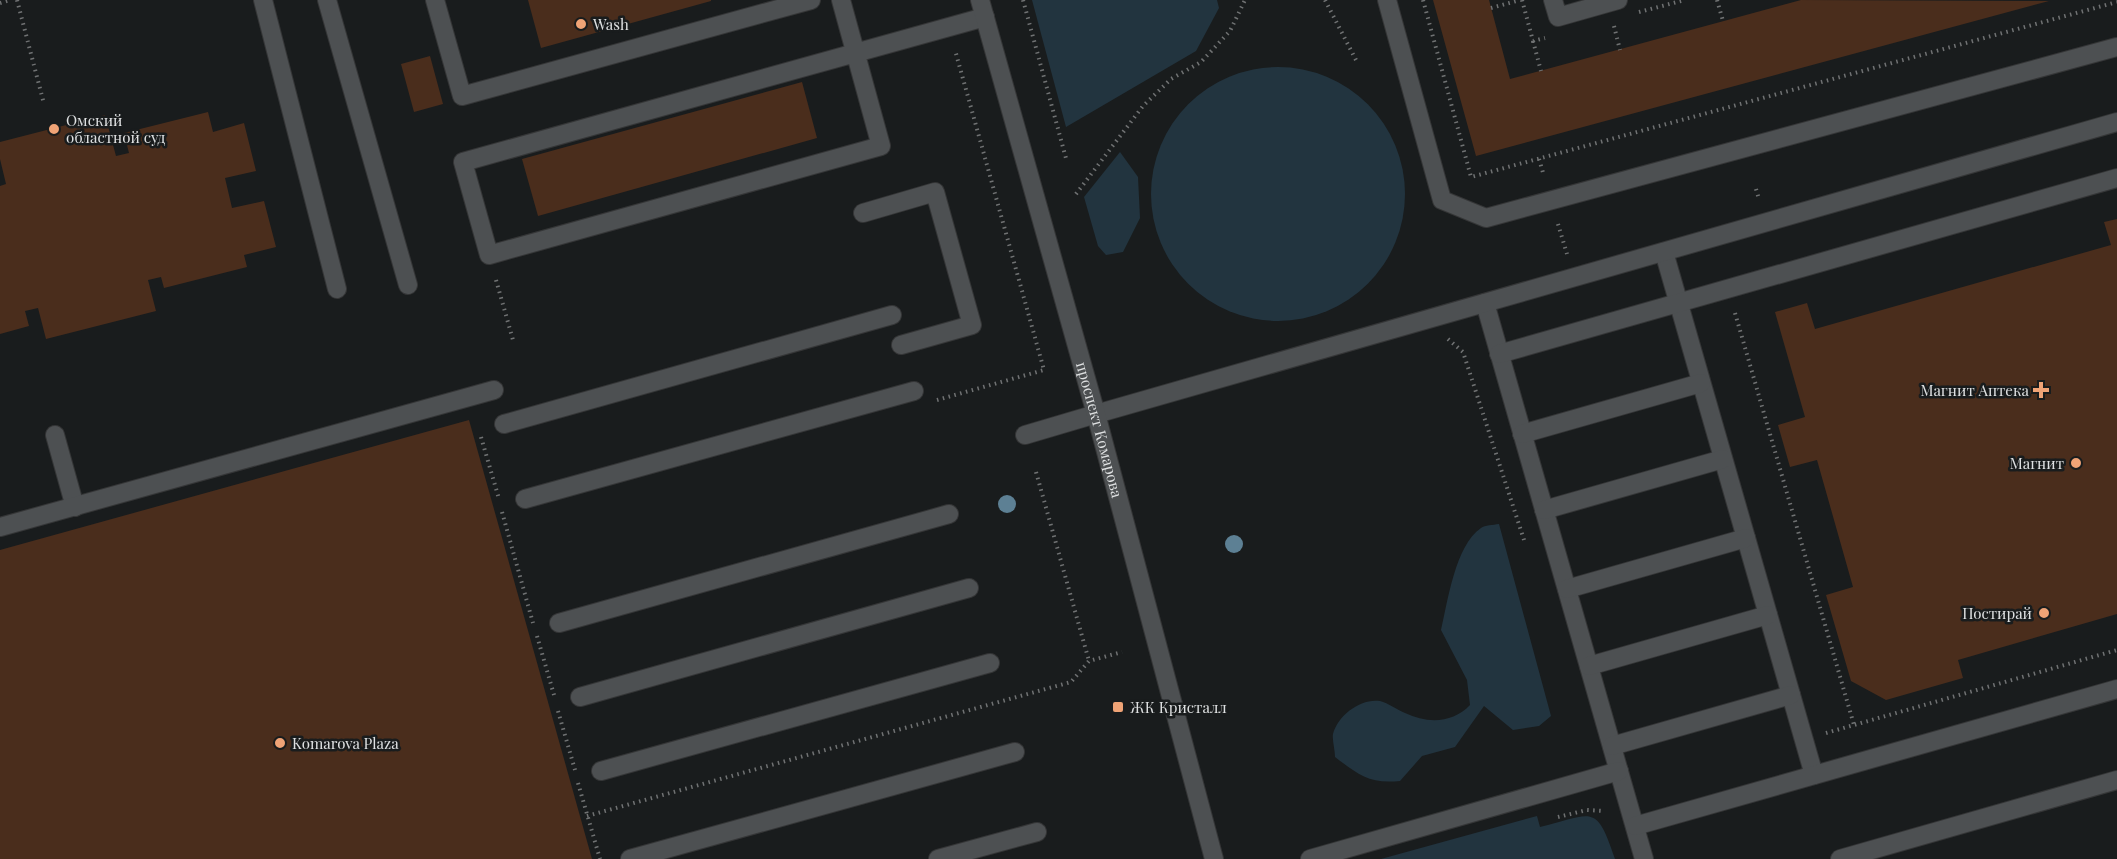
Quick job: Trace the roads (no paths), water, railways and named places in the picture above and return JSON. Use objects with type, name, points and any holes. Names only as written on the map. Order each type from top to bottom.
[{"type":"street","points":[[263,0],[337,289]]},
{"type":"street","points":[[327,0],[408,285]]},
{"type":"street","points":[[435,0],[462,96],[811,0]]},
{"type":"street","points":[[841,0],[855,53],[881,146],[489,255],[463,162],[855,53],[949,27],[982,8]]},
{"type":"street","points":[[1388,0],[1442,200],[1486,218],[2117,47]]},
{"type":"street","points":[[1553,0],[1558,16],[1618,0]]},
{"type":"street","name":"проспект Комарова","points":[[982,8],[1096,414],[1214,859]]},
{"type":"street","points":[[1025,435],[2117,122]]},
{"type":"street","points":[[1499,354],[2117,178]]},
{"type":"street","points":[[863,213],[935,192],[972,326],[901,345]]},
{"type":"street","points":[[1664,252],[1814,775]]},
{"type":"street","points":[[1485,303],[1644,859]]},
{"type":"street","points":[[504,424],[892,315]]},
{"type":"street","points":[[1522,434],[1701,383]]},
{"type":"street","points":[[0,527],[494,390]]},
{"type":"street","points":[[525,499],[914,391]]},
{"type":"street","points":[[55,435],[75,507]]},
{"type":"street","points":[[1544,510],[1723,459]]},
{"type":"street","points":[[559,623],[949,514]]},
{"type":"street","points":[[1567,589],[1746,538]]},
{"type":"street","points":[[580,697],[969,588]]},
{"type":"street","points":[[1589,666],[1768,615]]},
{"type":"street","points":[[601,771],[990,663]]},
{"type":"street","points":[[1635,826],[2117,688]]},
{"type":"street","points":[[1612,746],[1791,695]]},
{"type":"street","points":[[630,859],[1015,752]]},
{"type":"street","points":[[1310,859],[1619,771]]},
{"type":"street","points":[[1840,859],[2117,780]]},
{"type":"street","points":[[938,859],[1037,831]]},
{"type":"place","name":"Wash","points":[[581,24]]},
{"type":"place","name":"Омский областной суд","points":[[54,129]]},
{"type":"place","name":"Магнит Аптека","points":[[2041,390]]},
{"type":"place","name":"Магнит","points":[[2076,463]]},
{"type":"place","name":"Постирай","points":[[2044,613]]},
{"type":"place","name":"ЖК Кристалл","points":[[1118,707]]},
{"type":"place","name":"Komarova Plaza","points":[[280,743]]}]
